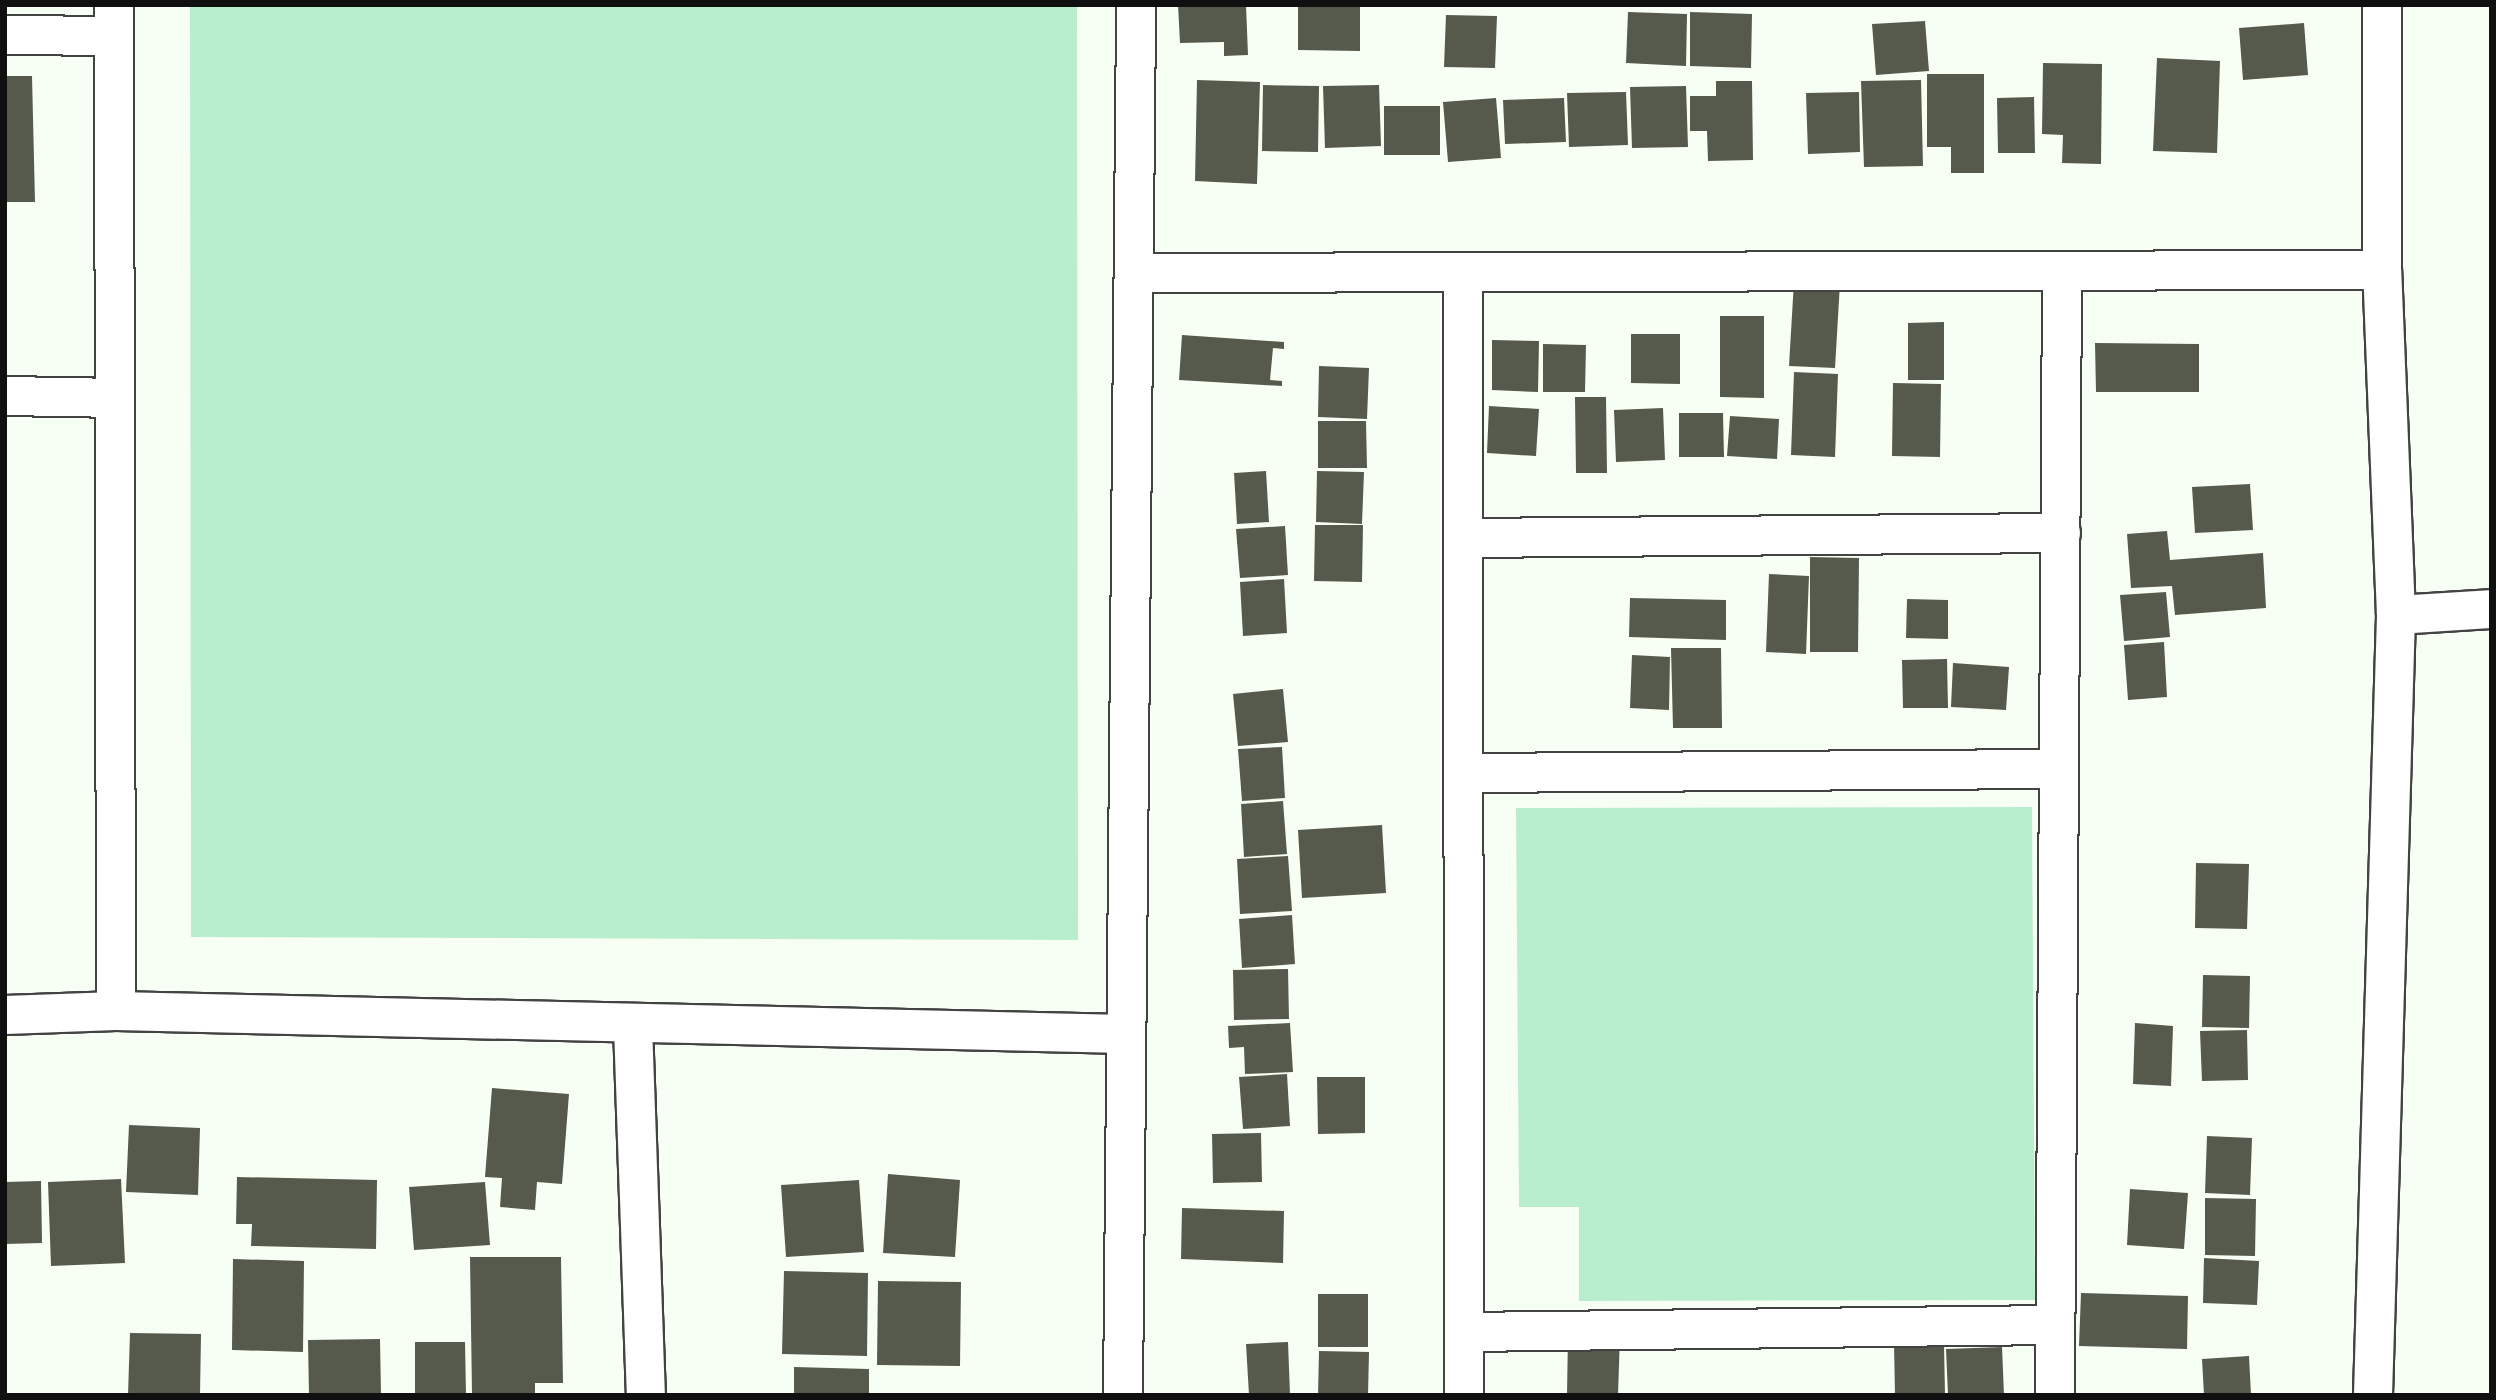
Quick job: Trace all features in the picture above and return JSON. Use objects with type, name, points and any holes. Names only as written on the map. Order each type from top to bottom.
[{"type":"street","points":[[1123,1395],[1136,5]]},
{"type":"street","points":[[2373,1395],[2396,615],[2382,270],[2382,5]]},
{"type":"street","points":[[5,35],[114,21],[116,1012]]},
{"type":"street","points":[[1134,273],[2382,270]]},
{"type":"street","points":[[2055,1395],[2062,271]]},
{"type":"street","points":[[1463,272],[1464,1395]]},
{"type":"street","points":[[5,396],[115,398]]},
{"type":"street","points":[[1463,538],[2061,533]]},
{"type":"street","points":[[2396,615],[2491,609]]},
{"type":"street","points":[[1464,773],[2059,769]]},
{"type":"street","points":[[5,1015],[116,1012],[633,1026],[1126,1034]]},
{"type":"street","points":[[633,1026],[646,1395]]},
{"type":"street","points":[[1464,1332],[2055,1325]]},
{"type":"green space","points":[[190,5],[1077,5],[1078,940],[191,937]]},
{"type":"green space","points":[[2032,807],[2035,1300],[1579,1301],[1579,1207],[1519,1207],[1516,808]]},
{"type":"building","points":[[1178,5],[1246,5],[1248,55],[1224,56],[1224,42],[1180,43]]},
{"type":"building","points":[[1298,5],[1360,5],[1360,51],[1298,50]]},
{"type":"building","points":[[1628,12],[1687,14],[1686,66],[1626,63]]},
{"type":"building","points":[[1690,12],[1752,14],[1751,68],[1690,66]]},
{"type":"building","points":[[1446,15],[1497,16],[1495,68],[1444,67]]},
{"type":"building","points":[[1925,21],[1929,71],[1876,75],[1872,24]]},
{"type":"building","points":[[2304,23],[2308,75],[2243,80],[2239,28]]},
{"type":"building","points":[[2157,58],[2220,61],[2217,153],[2153,151]]},
{"type":"building","points":[[2043,63],[2102,64],[2101,164],[2062,163],[2063,135],[2042,134]]},
{"type":"building","points":[[1927,74],[1984,74],[1984,173],[1951,173],[1951,147],[1927,147]]},
{"type":"building","points":[[5,76],[32,76],[35,202],[5,202]]},
{"type":"building","points":[[1197,80],[1260,82],[1257,184],[1195,181]]},
{"type":"building","points":[[1921,80],[1923,166],[1864,167],[1861,81]]},
{"type":"building","points":[[1716,81],[1752,81],[1753,160],[1708,161],[1707,131],[1690,131],[1690,96],[1716,96]]},
{"type":"building","points":[[1263,85],[1319,86],[1318,152],[1262,151]]},
{"type":"building","points":[[1379,85],[1381,146],[1325,148],[1323,86]]},
{"type":"building","points":[[1686,86],[1688,147],[1632,148],[1630,87]]},
{"type":"building","points":[[1626,92],[1628,145],[1569,147],[1567,93]]},
{"type":"building","points":[[1859,92],[1860,152],[1808,154],[1806,93]]},
{"type":"building","points":[[2034,97],[2035,153],[1998,153],[1997,98]]},
{"type":"building","points":[[1496,98],[1501,158],[1448,162],[1443,102]]},
{"type":"building","points":[[1564,98],[1566,142],[1505,144],[1503,100]]},
{"type":"building","points":[[1384,106],[1440,106],[1440,155],[1384,155]]},
{"type":"building","points":[[1794,281],[1840,283],[1835,368],[1789,366]]},
{"type":"building","points":[[1720,316],[1764,316],[1764,398],[1720,397]]},
{"type":"building","points":[[1944,322],[1944,380],[1908,380],[1908,323]]},
{"type":"building","points":[[1631,334],[1680,334],[1680,384],[1631,383]]},
{"type":"building","points":[[1182,335],[1284,342],[1284,349],[1273,348],[1270,380],[1282,381],[1282,386],[1179,380]]},
{"type":"building","points":[[1492,340],[1539,341],[1538,392],[1492,390]]},
{"type":"building","points":[[2095,343],[2199,344],[2199,392],[2096,392]]},
{"type":"building","points":[[1543,344],[1586,345],[1585,392],[1543,392]]},
{"type":"building","points":[[1319,366],[1369,368],[1367,419],[1318,417]]},
{"type":"building","points":[[1794,372],[1838,374],[1835,457],[1791,455]]},
{"type":"building","points":[[1893,383],[1941,384],[1940,457],[1892,456]]},
{"type":"building","points":[[1575,397],[1606,397],[1607,473],[1576,473]]},
{"type":"building","points":[[1489,406],[1539,409],[1536,456],[1487,453]]},
{"type":"building","points":[[1663,408],[1665,460],[1616,462],[1614,410]]},
{"type":"building","points":[[1679,413],[1723,413],[1724,457],[1679,457]]},
{"type":"building","points":[[1730,416],[1779,419],[1777,459],[1727,456]]},
{"type":"building","points":[[1318,421],[1366,421],[1367,468],[1318,468]]},
{"type":"building","points":[[1266,471],[1269,522],[1237,524],[1234,473]]},
{"type":"building","points":[[1317,471],[1364,472],[1362,524],[1316,522]]},
{"type":"building","points":[[2250,484],[2253,530],[2195,533],[2192,487]]},
{"type":"building","points":[[1315,525],[1363,525],[1362,582],[1314,581]]},
{"type":"building","points":[[1285,526],[1288,575],[1240,578],[1236,529]]},
{"type":"building","points":[[2167,531],[2170,560],[2263,553],[2266,608],[2175,615],[2172,586],[2131,588],[2127,534]]},
{"type":"building","points":[[1810,557],[1859,558],[1858,652],[1810,652]]},
{"type":"building","points":[[1769,574],[1809,576],[1806,654],[1766,652]]},
{"type":"building","points":[[1284,579],[1287,633],[1243,636],[1240,582]]},
{"type":"building","points":[[2166,592],[2170,637],[2124,641],[2120,595]]},
{"type":"building","points":[[1630,598],[1726,600],[1726,640],[1629,637]]},
{"type":"building","points":[[1907,599],[1948,600],[1948,639],[1906,638]]},
{"type":"building","points":[[2164,642],[2167,697],[2128,700],[2124,645]]},
{"type":"building","points":[[1671,648],[1721,648],[1722,728],[1673,728]]},
{"type":"building","points":[[1632,655],[1670,657],[1669,710],[1630,708]]},
{"type":"building","points":[[1947,659],[1948,708],[1903,708],[1902,660]]},
{"type":"building","points":[[1953,663],[2009,667],[2006,710],[1951,707]]},
{"type":"building","points":[[1283,689],[1288,742],[1238,746],[1233,694]]},
{"type":"building","points":[[1282,747],[1285,798],[1242,801],[1238,749]]},
{"type":"building","points":[[1283,801],[1287,854],[1244,857],[1241,804]]},
{"type":"building","points":[[1382,825],[1386,893],[1302,898],[1298,830]]},
{"type":"building","points":[[1288,856],[1292,911],[1240,914],[1237,859]]},
{"type":"building","points":[[2196,863],[2249,864],[2247,929],[2195,928]]},
{"type":"building","points":[[1292,915],[1295,964],[1242,968],[1239,919]]},
{"type":"building","points":[[1288,969],[1289,1019],[1234,1020],[1233,970]]},
{"type":"building","points":[[2203,975],[2250,976],[2249,1028],[2202,1027]]},
{"type":"building","points":[[1290,1023],[1293,1072],[1245,1074],[1244,1047],[1229,1048],[1228,1026]]},
{"type":"building","points":[[2135,1023],[2173,1026],[2171,1086],[2133,1084]]},
{"type":"building","points":[[2247,1030],[2248,1080],[2202,1081],[2200,1031]]},
{"type":"building","points":[[1287,1074],[1290,1126],[1243,1129],[1239,1077]]},
{"type":"building","points":[[1317,1077],[1365,1077],[1365,1133],[1318,1134]]},
{"type":"building","points":[[492,1088],[569,1094],[562,1184],[537,1182],[535,1210],[500,1207],[502,1178],[485,1177]]},
{"type":"building","points":[[129,1125],[200,1128],[198,1195],[126,1192]]},
{"type":"building","points":[[1261,1133],[1262,1182],[1213,1183],[1212,1134]]},
{"type":"building","points":[[2207,1136],[2252,1138],[2250,1195],[2205,1193]]},
{"type":"building","points":[[888,1174],[960,1180],[955,1257],[883,1253]]},
{"type":"building","points":[[237,1177],[377,1180],[376,1249],[251,1246],[252,1224],[236,1224]]},
{"type":"building","points":[[121,1179],[125,1263],[51,1266],[48,1182]]},
{"type":"building","points":[[859,1180],[864,1252],[786,1257],[781,1185]]},
{"type":"building","points":[[41,1181],[42,1243],[5,1244],[5,1182]]},
{"type":"building","points":[[485,1182],[490,1245],[414,1250],[409,1187]]},
{"type":"building","points":[[2130,1189],[2188,1193],[2184,1249],[2127,1245]]},
{"type":"building","points":[[2205,1198],[2256,1199],[2255,1256],[2205,1255]]},
{"type":"building","points":[[1182,1208],[1284,1211],[1283,1263],[1181,1259]]},
{"type":"building","points":[[470,1257],[561,1257],[563,1383],[535,1383],[535,1395],[472,1395]]},
{"type":"building","points":[[2204,1258],[2259,1261],[2257,1305],[2203,1303]]},
{"type":"building","points":[[233,1259],[304,1261],[303,1352],[232,1350]]},
{"type":"building","points":[[784,1271],[868,1273],[867,1356],[782,1354]]},
{"type":"building","points":[[878,1281],[961,1282],[960,1366],[877,1365]]},
{"type":"building","points":[[2081,1293],[2188,1296],[2187,1349],[2079,1346]]},
{"type":"building","points":[[1318,1294],[1368,1294],[1368,1347],[1318,1347]]},
{"type":"building","points":[[130,1333],[201,1334],[200,1395],[128,1395]]},
{"type":"building","points":[[1568,1334],[1620,1335],[1618,1395],[1567,1395]]},
{"type":"building","points":[[380,1339],[381,1395],[309,1395],[308,1340]]},
{"type":"building","points":[[415,1342],[465,1342],[466,1395],[415,1395]]},
{"type":"building","points":[[1288,1342],[1290,1395],[1249,1395],[1246,1344]]},
{"type":"building","points":[[1894,1344],[1944,1344],[1945,1395],[1895,1395]]},
{"type":"building","points":[[2002,1347],[2004,1395],[1948,1395],[1946,1349]]},
{"type":"building","points":[[1319,1351],[1369,1352],[1368,1395],[1318,1395]]},
{"type":"building","points":[[2249,1356],[2251,1395],[2204,1395],[2202,1359]]},
{"type":"building","points":[[794,1367],[869,1369],[869,1395],[794,1395]]}]
